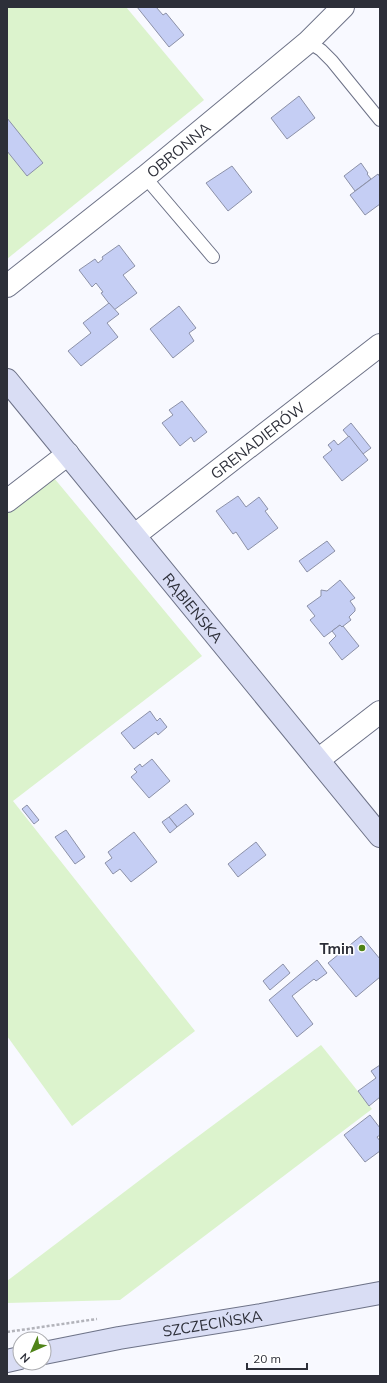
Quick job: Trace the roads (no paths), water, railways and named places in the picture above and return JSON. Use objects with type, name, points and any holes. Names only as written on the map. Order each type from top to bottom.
[{"type":"street","name":"OBRONNA","points":[[7,286],[145,177],[308,42],[342,7]]},
{"type":"street","name":"GRENADIERÓW","points":[[135,535],[380,345]]},
{"type":"street","name":"RĄBIEŃSKA","points":[[7,380],[380,836]]},
{"type":"street","points":[[7,501],[68,454]]},
{"type":"street","points":[[318,760],[380,712]]},
{"type":"street","name":"SZCZECIŃSKA","points":[[52,1351],[119,1338],[261,1316],[380,1293]]},
{"type":"lane","points":[[308,42],[321,50],[332,61],[380,120]]},
{"type":"lane","points":[[145,177],[213,257]]},
{"type":"place","name":"Tmin","points":[[362,948]]}]
